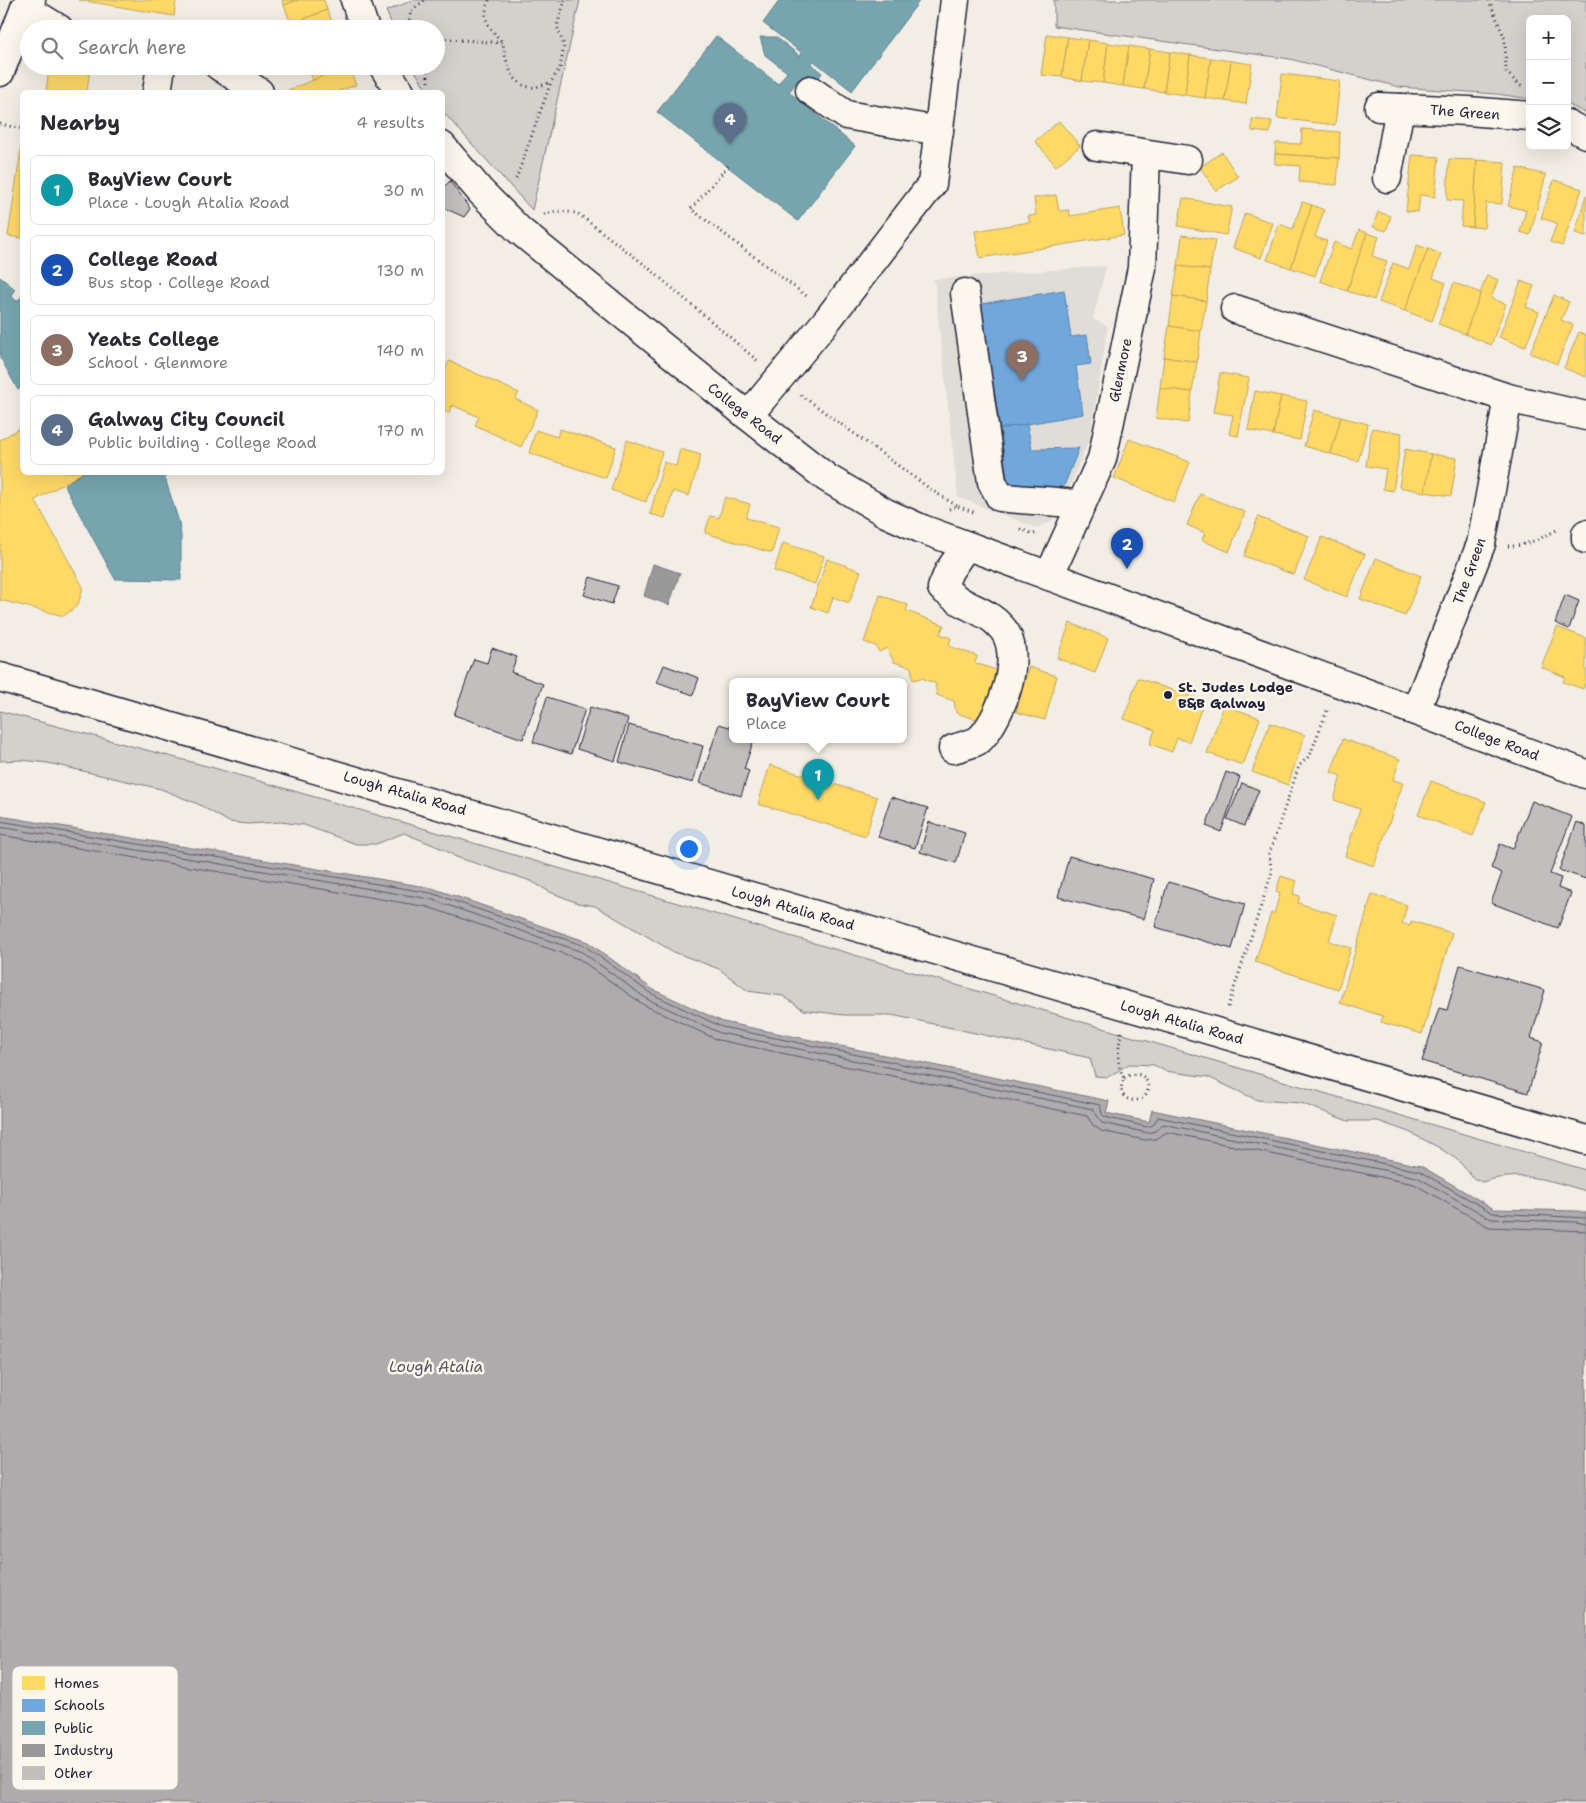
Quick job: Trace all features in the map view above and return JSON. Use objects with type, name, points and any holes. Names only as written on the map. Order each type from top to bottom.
[{"type":"street","points":[[354,0],[362,20]]},
{"type":"street","points":[[748,416],[816,334],[932,184],[955,0]]},
{"type":"street","points":[[21,20],[28,4],[48,20]]},
{"type":"street","points":[[0,72],[20,23]]},
{"type":"street","points":[[157,90],[160,75]]},
{"type":"street","points":[[233,75],[256,90]]},
{"type":"street","points":[[389,75],[399,90]]},
{"type":"street","points":[[810,90],[846,115],[939,130]]},
{"type":"street","name":"The Green","points":[[1387,178],[1390,108],[1468,110],[1526,104]]},
{"type":"street","points":[[1571,126],[1586,134]]},
{"type":"street","points":[[1097,146],[1188,160]]},
{"type":"street","name":"College Road","points":[[445,150],[480,191],[528,223],[748,416],[827,478],[858,497],[922,529],[966,546],[1586,774]]},
{"type":"street","name":"Glenmore","points":[[1048,576],[1102,459],[1142,268],[1146,154]]},
{"type":"street","points":[[965,293],[992,482],[1000,497],[1080,505]]},
{"type":"street","points":[[1234,310],[1508,398],[1586,416]]},
{"type":"street","name":"The Green","points":[[1416,710],[1480,544],[1508,398]]},
{"type":"street","points":[[953,749],[980,739],[994,717],[1006,692],[1012,656],[1012,648],[1004,630],[988,614],[966,605],[942,588],[966,546]]},
{"type":"street","name":"Lough Atalia Road","points":[[0,677],[1586,1140]]},
{"type":"path","points":[[409,20],[411,11],[425,0]]},
{"type":"path","points":[[489,0],[485,12],[488,27],[503,43],[505,60],[518,82],[531,87],[551,82]]},
{"type":"path","points":[[516,179],[551,82],[560,68],[564,46],[557,26],[565,0]]},
{"type":"path","points":[[1489,0],[1505,39],[1506,72],[1526,101]]},
{"type":"path","points":[[445,39],[503,43]]},
{"type":"path","points":[[428,75],[428,90]]},
{"type":"path","points":[[0,124],[20,129]]},
{"type":"path","points":[[728,166],[691,209],[809,299]]},
{"type":"path","points":[[528,223],[558,210],[577,213],[644,265],[760,362]]},
{"type":"path","points":[[800,394],[933,491],[957,506],[983,515]]},
{"type":"path","points":[[942,512],[957,506]]},
{"type":"path","points":[[1017,528],[1034,534],[1043,531]]},
{"type":"path","points":[[1480,544],[1515,546],[1539,539],[1579,533]]},
{"type":"path","points":[[1220,1033],[1272,872],[1269,854],[1299,766],[1310,756],[1339,682]]},
{"type":"path","points":[[1121,1030],[1117,1058],[1118,1066],[1124,1078],[1121,1086],[1122,1094],[1128,1100],[1137,1101],[1144,1097],[1148,1089],[1147,1080],[1140,1075],[1132,1073],[1124,1078]]},
{"type":"shaded area","points":[[414,0],[580,0],[532,210],[445,114],[445,90],[427,90],[418,75],[445,75],[445,20],[390,20],[386,11]]},
{"type":"shaded area","points":[[1054,0],[1586,0],[1586,113],[1571,106],[1571,15],[1526,15],[1526,98],[1497,94],[1399,87],[1290,59],[1054,26]]},
{"type":"shaded area","points":[[1106,266],[1093,319],[1108,326],[1090,437],[1067,493],[1052,521],[1037,528],[958,497],[934,279]]},
{"type":"shaded area","points":[[0,711],[214,768],[419,827],[1586,1170],[1586,1191],[1534,1178],[1496,1178],[1482,1182],[1473,1178],[1459,1161],[1438,1147],[1409,1132],[1378,1121],[1348,1121],[1301,1103],[1257,1100],[1208,1077],[1165,1071],[1154,1065],[1129,1064],[1108,1077],[1095,1076],[1090,1058],[892,1015],[844,1015],[804,1010],[783,996],[748,991],[719,969],[674,952],[595,906],[578,903],[550,892],[531,881],[456,857],[443,849],[404,833],[376,844],[356,844],[304,825],[281,822],[248,824],[229,822],[198,804],[161,789],[48,763],[22,760],[0,761]]},
{"type":"water","name":"Lough Atalia","points":[[0,816],[432,888],[588,942],[652,989],[723,1022],[1109,1101],[1106,1113],[1149,1122],[1152,1110],[1421,1166],[1494,1209],[1578,1211],[1586,1213],[1586,1803],[0,1803]]},
{"type":"building: Homes","points":[[79,0],[176,0],[174,16]]},
{"type":"building: Homes","points":[[282,0],[298,0],[284,5]]},
{"type":"building: Homes","points":[[298,0],[324,0],[327,10],[301,20],[290,20],[284,5]]},
{"type":"building: Homes","points":[[327,10],[331,20],[301,20]]},
{"type":"building: Homes","points":[[1047,34],[1068,37],[1062,77],[1041,75]]},
{"type":"building: Homes","points":[[1068,37],[1088,40],[1082,81],[1062,77]]},
{"type":"building: Homes","points":[[1088,40],[1108,43],[1103,83],[1082,81]]},
{"type":"building: Homes","points":[[1108,43],[1129,46],[1123,86],[1103,83]]},
{"type":"building: Homes","points":[[1129,46],[1150,49],[1144,89],[1123,86]]},
{"type":"building: Homes","points":[[1150,49],[1170,52],[1164,92],[1144,89]]},
{"type":"building: Homes","points":[[1170,52],[1190,55],[1185,95],[1164,92]]},
{"type":"building: Homes","points":[[1190,55],[1211,58],[1205,98],[1185,95]]},
{"type":"building: Homes","points":[[1211,58],[1231,61],[1225,101],[1205,98]]},
{"type":"building: Homes","points":[[1231,61],[1252,64],[1246,104],[1225,101]]},
{"type":"building: Homes","points":[[1282,74],[1340,81],[1335,125],[1277,118]]},
{"type":"building: Homes","points":[[48,75],[89,75],[87,90],[46,90]]},
{"type":"building: Homes","points":[[311,75],[326,75],[313,80]]},
{"type":"building: Homes","points":[[326,75],[352,75],[356,85],[342,90],[288,90]]},
{"type":"building: Homes","points":[[1252,119],[1272,121],[1270,133],[1252,131]]},
{"type":"building: Homes","points":[[1059,121],[1080,146],[1056,166],[1035,141]]},
{"type":"building: Homes","points":[[1302,129],[1340,132],[1339,158],[1275,154],[1276,143],[1301,144]]},
{"type":"building: Homes","points":[[1222,152],[1238,177],[1216,191],[1200,167]]},
{"type":"building: Homes","points":[[1275,154],[1339,158],[1337,185],[1299,182],[1300,166],[1275,164]]},
{"type":"building: Homes","points":[[1412,155],[1439,157],[1435,197],[1420,195],[1418,212],[1406,211]]},
{"type":"building: Homes","points":[[20,156],[20,238],[8,236]]},
{"type":"building: Homes","points":[[1449,159],[1477,160],[1473,227],[1461,226],[1463,201],[1447,200]]},
{"type":"building: Homes","points":[[1477,160],[1505,162],[1502,204],[1486,203],[1484,228],[1473,227]]},
{"type":"building: Homes","points":[[1518,168],[1546,175],[1530,235],[1520,232],[1526,210],[1508,206]]},
{"type":"building: Homes","points":[[1554,180],[1582,189],[1562,246],[1550,242],[1557,223],[1541,218]]},
{"type":"building: Homes","points":[[1056,195],[1059,211],[1069,210],[1070,216],[1120,208],[1124,235],[980,258],[975,231],[1030,222],[1028,216],[1036,215],[1034,198]]},
{"type":"building: Homes","points":[[1586,195],[1586,236],[1575,233]]},
{"type":"building: Homes","points":[[1183,198],[1232,207],[1226,235],[1178,226]]},
{"type":"building: Homes","points":[[1302,202],[1312,205],[1291,268],[1267,260],[1279,224],[1293,229]]},
{"type":"building: Homes","points":[[1312,205],[1324,210],[1315,237],[1327,241],[1315,276],[1291,268]]},
{"type":"building: Homes","points":[[1378,212],[1391,216],[1386,231],[1373,227]]},
{"type":"building: Homes","points":[[1245,213],[1273,223],[1261,258],[1233,248]]},
{"type":"building: Homes","points":[[1359,230],[1367,233],[1347,291],[1320,281],[1334,242],[1352,249]]},
{"type":"building: Homes","points":[[1367,233],[1379,237],[1372,256],[1387,261],[1374,300],[1347,291]]},
{"type":"building: Homes","points":[[1182,235],[1215,240],[1210,270],[1178,266]]},
{"type":"building: Homes","points":[[1417,245],[1428,249],[1405,311],[1379,302],[1393,263],[1409,269]]},
{"type":"building: Homes","points":[[1428,249],[1441,254],[1433,278],[1446,283],[1432,321],[1405,311]]},
{"type":"building: Homes","points":[[1178,266],[1210,270],[1206,301],[1173,296]]},
{"type":"building: Homes","points":[[1487,275],[1498,280],[1491,298],[1506,304],[1491,345],[1465,334]]},
{"type":"building: Homes","points":[[1521,281],[1534,286],[1526,307],[1539,312],[1525,347],[1499,337]]},
{"type":"building: Homes","points":[[1454,283],[1481,293],[1465,334],[1438,324]]},
{"type":"building: Homes","points":[[1554,295],[1569,302],[1561,320],[1573,325],[1557,364],[1530,353]]},
{"type":"building: Homes","points":[[1173,296],[1206,301],[1201,331],[1169,326]]},
{"type":"building: Homes","points":[[1169,326],[1201,331],[1197,362],[1164,357]]},
{"type":"building: Homes","points":[[1579,332],[1586,335],[1586,377],[1564,368]]},
{"type":"building: Homes","points":[[1164,357],[1197,362],[1192,392],[1160,388]]},
{"type":"building: Homes","points":[[449,361],[519,393],[515,399],[538,410],[521,447],[475,425],[479,417],[452,405],[449,413],[445,411],[445,369]]},
{"type":"building: Homes","points":[[1220,373],[1249,378],[1238,436],[1229,434],[1233,415],[1213,412]]},
{"type":"building: Homes","points":[[1160,388],[1192,392],[1188,423],[1156,418]]},
{"type":"building: Homes","points":[[1255,391],[1281,396],[1273,435],[1248,430]]},
{"type":"building: Homes","points":[[1281,396],[1307,401],[1300,440],[1273,435]]},
{"type":"building: Homes","points":[[1314,410],[1341,417],[1331,454],[1304,446]]},
{"type":"building: Homes","points":[[1341,417],[1368,424],[1358,461],[1331,454]]},
{"type":"building: Homes","points":[[20,428],[20,475],[79,475],[35,500],[83,587],[78,605],[64,616],[0,600],[0,440]]},
{"type":"building: Homes","points":[[1372,428],[1402,433],[1393,491],[1383,489],[1386,469],[1366,466]]},
{"type":"building: Homes","points":[[560,429],[616,447],[606,478],[529,453],[536,430],[557,437]]},
{"type":"building: Homes","points":[[1129,439],[1190,462],[1174,502],[1114,478]]},
{"type":"building: Homes","points":[[627,440],[662,452],[646,502],[611,490]]},
{"type":"building: Homes","points":[[680,449],[701,455],[689,496],[673,491],[665,518],[650,514],[664,462],[676,466]]},
{"type":"building: Homes","points":[[1405,449],[1431,454],[1425,492],[1399,487]]},
{"type":"building: Homes","points":[[1431,454],[1457,458],[1451,496],[1425,492]]},
{"type":"building: Homes","points":[[1200,494],[1245,512],[1229,552],[1202,540],[1205,533],[1187,525]]},
{"type":"building: Homes","points":[[725,497],[750,504],[746,518],[779,527],[772,553],[705,533],[710,516],[719,518]]},
{"type":"building: Homes","points":[[1258,517],[1309,536],[1294,575],[1244,556]]},
{"type":"building: Homes","points":[[1322,537],[1365,554],[1347,597],[1304,580]]},
{"type":"building: Homes","points":[[783,543],[824,556],[815,584],[774,571]]},
{"type":"building: Homes","points":[[1376,558],[1421,576],[1405,616],[1360,599]]},
{"type":"building: Homes","points":[[827,559],[861,571],[849,603],[833,597],[828,613],[811,607]]},
{"type":"building: Homes","points":[[880,595],[908,605],[906,611],[944,625],[940,634],[951,638],[949,646],[977,656],[975,663],[999,671],[982,721],[956,713],[954,701],[937,695],[935,683],[921,678],[913,680],[911,667],[894,662],[887,648],[879,652],[876,646],[864,642]]},
{"type":"building: Homes","points":[[1070,623],[1108,638],[1095,673],[1057,658]]},
{"type":"building: Homes","points":[[1557,627],[1586,638],[1586,680],[1583,689],[1563,682],[1565,677],[1541,667]]},
{"type":"building: Homes","points":[[1029,667],[1057,676],[1045,720],[1016,712]]},
{"type":"building: Homes","points":[[1138,678],[1204,701],[1189,742],[1177,738],[1172,752],[1150,744],[1155,730],[1124,719]]},
{"type":"building: Homes","points":[[1224,705],[1260,718],[1243,765],[1207,753]]},
{"type":"building: Homes","points":[[1270,723],[1305,735],[1288,785],[1252,772]]},
{"type":"building: Homes","points":[[1343,739],[1400,759],[1393,780],[1403,783],[1374,866],[1345,856],[1360,809],[1334,800],[1341,776],[1331,772]]},
{"type":"building: Homes","points":[[770,765],[877,797],[866,836],[758,804]]},
{"type":"building: Homes","points":[[1431,781],[1486,802],[1473,836],[1418,815]]},
{"type":"building: Homes","points":[[1281,876],[1297,881],[1293,894],[1300,896],[1298,903],[1337,915],[1329,941],[1351,948],[1338,989],[1255,962],[1271,913],[1274,914],[1280,893],[1276,891]]},
{"type":"building: Homes","points":[[1372,894],[1407,905],[1402,923],[1410,926],[1411,921],[1452,933],[1422,1034],[1381,1022],[1383,1016],[1340,1003]]},
{"type":"building: Schools","points":[[1064,290],[1071,337],[1087,335],[1091,364],[1076,366],[1083,414],[1000,429],[981,304]]},
{"type":"building: Schools","points":[[1027,424],[1032,449],[1079,448],[1064,486],[1059,490],[1010,496],[1000,429]]},
{"type":"building: Public","points":[[780,0],[920,0],[852,91],[814,61],[811,64],[822,73],[810,90],[798,80],[789,92],[855,146],[798,221],[657,112],[716,36],[778,84],[787,72],[765,55],[760,37],[776,37],[800,56],[802,53],[763,23]]},
{"type":"building: Public","points":[[0,277],[15,289],[11,295],[16,301],[20,298],[20,388],[18,390],[0,357]]},
{"type":"building: Public","points":[[79,475],[164,475],[179,522],[181,536],[181,580],[115,579],[64,485]]},
{"type":"building: Industry","points":[[653,564],[680,573],[669,605],[644,596]]},
{"type":"building: Other","points":[[450,181],[470,209],[464,217],[445,208],[445,186]]},
{"type":"building: Other","points":[[590,577],[618,586],[612,604],[584,595]]},
{"type":"building: Other","points":[[1565,595],[1579,601],[1569,629],[1555,623]]},
{"type":"building: Other","points":[[492,648],[517,657],[511,672],[543,684],[523,739],[454,715],[474,659],[487,663]]},
{"type":"building: Other","points":[[664,665],[699,678],[693,695],[657,682]]},
{"type":"building: Other","points":[[547,697],[585,709],[571,754],[533,742]]},
{"type":"building: Other","points":[[590,707],[628,719],[615,761],[577,749]]},
{"type":"building: Other","points":[[719,724],[729,727],[729,743],[753,743],[744,769],[749,771],[741,796],[700,783]]},
{"type":"building: Other","points":[[629,725],[703,746],[693,783],[619,762]]},
{"type":"building: Other","points":[[1226,772],[1240,777],[1221,832],[1206,826]]},
{"type":"building: Other","points":[[1242,783],[1259,790],[1244,826],[1227,819]]},
{"type":"building: Other","points":[[891,797],[928,808],[915,848],[878,837]]},
{"type":"building: Other","points":[[1532,801],[1572,817],[1550,874],[1561,878],[1558,888],[1571,893],[1558,928],[1491,903],[1502,873],[1491,868],[1500,844],[1513,849]]},
{"type":"building: Other","points":[[929,822],[965,833],[956,863],[920,852]]},
{"type":"building: Other","points":[[1577,822],[1586,826],[1586,879],[1559,870]]},
{"type":"building: Other","points":[[1069,856],[1154,879],[1144,919],[1058,897]]},
{"type":"building: Other","points":[[1168,882],[1245,904],[1232,949],[1155,927]]},
{"type":"building: Other","points":[[1460,965],[1545,990],[1531,1038],[1543,1042],[1528,1093],[1422,1061],[1439,1008],[1447,1010]]},
{"type":"place","name":"Galway City Council","points":[[730,144]]},
{"type":"place","name":"Yeats College","points":[[1022,381]]},
{"type":"place","name":"College Road","points":[[1127,569]]},
{"type":"place","name":"St. Judes Lodge B&B Galway","points":[[1168,695]]},
{"type":"place","name":"BayView Court","points":[[818,800]]}]
